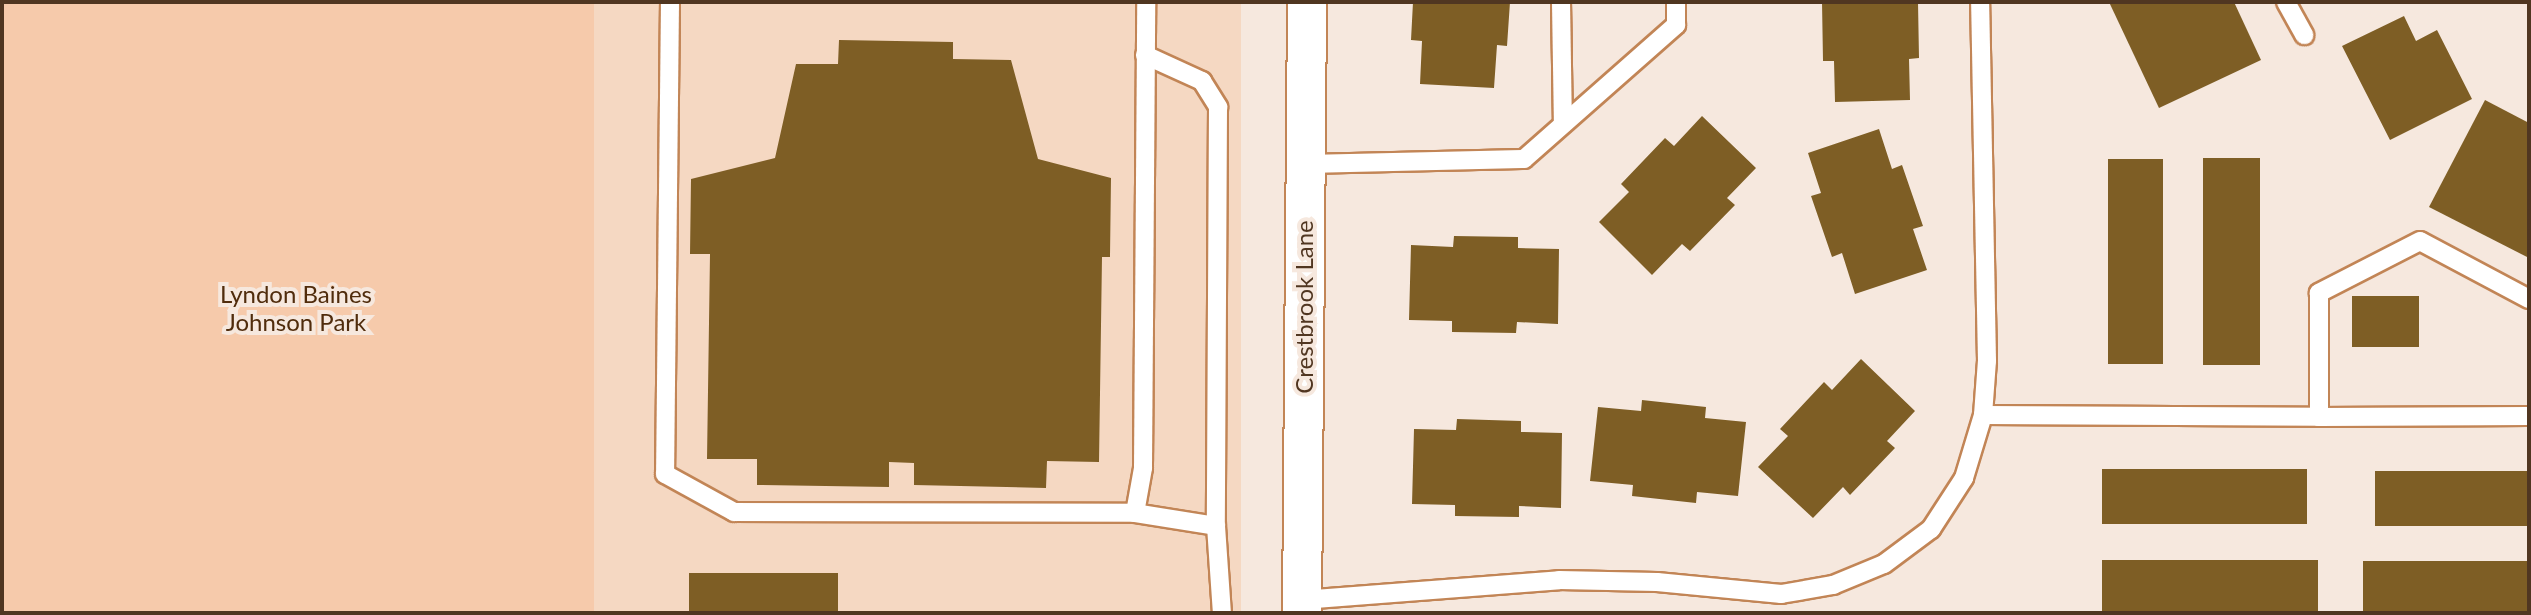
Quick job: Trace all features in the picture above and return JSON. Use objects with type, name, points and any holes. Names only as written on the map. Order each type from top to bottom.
[{"type":"street","name":"Crestbrook Lane","points":[[1302,606],[1307,2]]},
{"type":"lane","points":[[670,2],[665,474],[734,512],[1135,513],[1216,526]]},
{"type":"lane","points":[[1135,513],[1143,468],[1146,2]]},
{"type":"lane","points":[[1561,2],[1563,124]]},
{"type":"lane","points":[[1305,164],[1524,159],[1676,25],[1676,2]]},
{"type":"lane","points":[[1302,606],[1559,580],[1657,582],[1781,594],[1833,585],[1884,564],[1931,529],[1964,478],[1983,415],[1987,361],[1980,2]]},
{"type":"lane","points":[[2286,2],[2304,35]]},
{"type":"lane","points":[[1145,55],[1202,81],[1218,107],[1216,526],[1222,613]]},
{"type":"lane","points":[[2319,417],[2319,293],[2420,241],[2529,299]]},
{"type":"lane","points":[[1983,415],[2529,416]]},
{"type":"shaded area","points":[[363,2],[1241,2],[1241,613],[363,613]]},
{"type":"green space","name":"Lyndon Baines Johnson Park","points":[[2,2],[594,2],[594,613],[2,613]]},
{"type":"building","points":[[1413,2],[1510,2],[1507,46],[1497,45],[1494,88],[1420,84],[1422,41],[1411,40]]},
{"type":"building","points":[[1822,2],[1918,2],[1919,58],[1909,59],[1910,100],[1835,102],[1834,61],[1823,61]]},
{"type":"building","points":[[2109,2],[2234,2],[2261,60],[2159,108]]},
{"type":"building","points":[[2404,16],[2416,41],[2437,30],[2472,99],[2390,140],[2342,46]]},
{"type":"building","points":[[839,40],[953,42],[953,59],[1011,60],[1038,159],[1111,178],[1110,257],[1102,257],[1099,462],[1047,461],[1046,488],[914,485],[914,463],[889,462],[889,487],[757,485],[757,459],[707,459],[710,254],[690,254],[691,179],[775,158],[796,64],[838,64]]},
{"type":"building","points":[[2485,100],[2529,123],[2529,258],[2429,207]]},
{"type":"building","points":[[1702,116],[1756,168],[1727,198],[1735,205],[1690,251],[1682,244],[1652,275],[1599,222],[1629,192],[1621,184],[1665,138],[1674,146]]},
{"type":"building","points":[[1879,129],[1892,169],[1902,165],[1923,226],[1913,229],[1927,270],[1855,294],[1842,253],[1832,257],[1811,196],[1821,193],[1808,153]]},
{"type":"building","points":[[2203,158],[2260,158],[2260,365],[2203,365]]},
{"type":"building","points":[[2108,159],[2163,159],[2163,364],[2108,364]]},
{"type":"building","points":[[1454,236],[1518,237],[1518,248],[1559,249],[1558,324],[1517,322],[1516,333],[1452,332],[1452,321],[1409,320],[1411,245],[1453,247]]},
{"type":"building","points":[[2352,296],[2419,296],[2419,347],[2352,347]]},
{"type":"building","points":[[1861,359],[1915,411],[1887,441],[1895,448],[1850,495],[1843,487],[1813,518],[1758,467],[1788,436],[1780,429],[1824,382],[1832,390]]},
{"type":"building","points":[[1642,400],[1706,407],[1705,418],[1746,422],[1738,496],[1697,492],[1696,503],[1632,496],[1633,485],[1590,481],[1598,407],[1641,411]]},
{"type":"building","points":[[1457,419],[1521,421],[1521,432],[1562,433],[1561,508],[1519,506],[1519,517],[1455,516],[1455,505],[1412,504],[1414,429],[1456,430]]},
{"type":"building","points":[[2102,469],[2307,469],[2307,524],[2102,524]]},
{"type":"building","points":[[2375,471],[2529,471],[2529,526],[2375,526]]},
{"type":"building","points":[[2102,560],[2318,560],[2318,613],[2102,613]]},
{"type":"building","points":[[2363,561],[2529,561],[2529,613],[2363,613]]},
{"type":"building","points":[[689,573],[838,573],[838,613],[689,613]]}]
